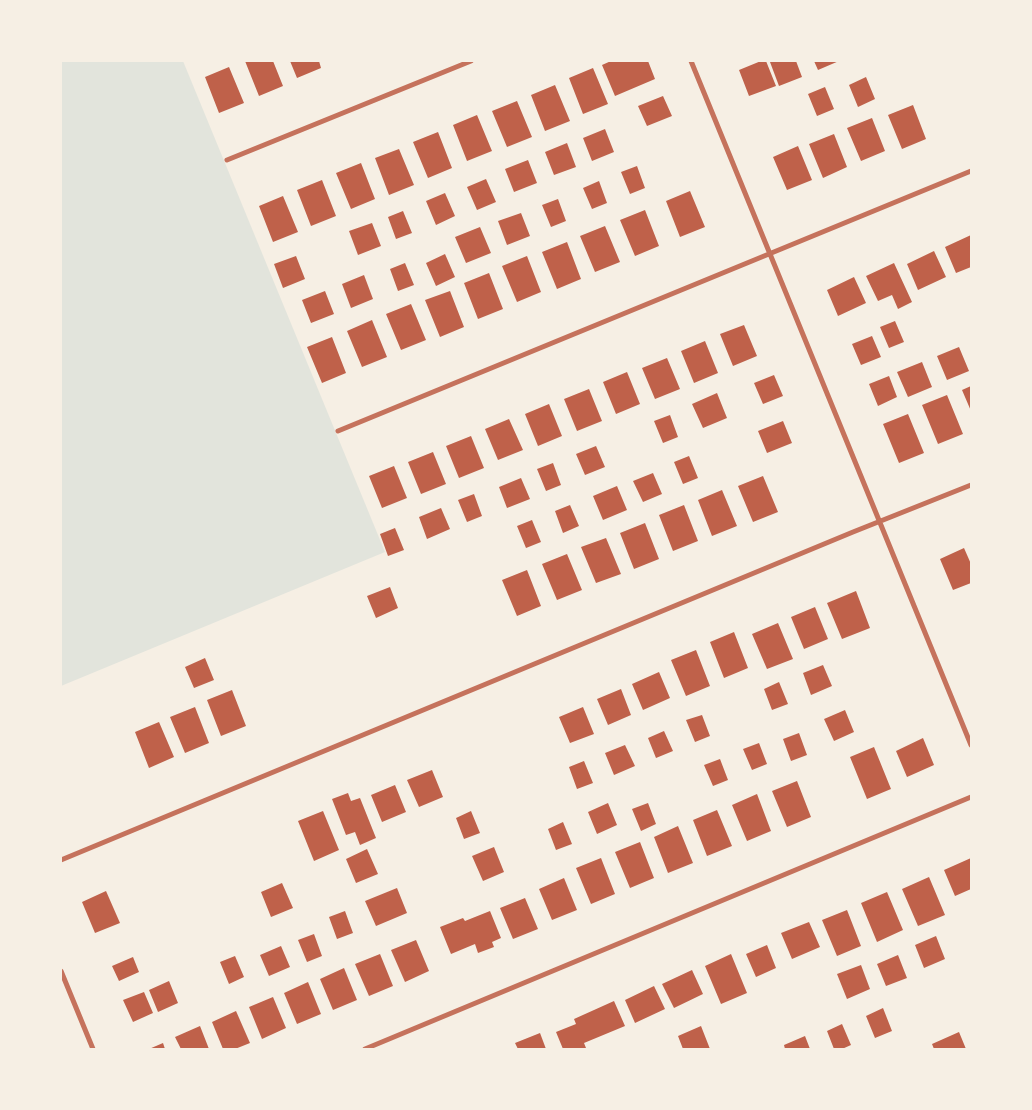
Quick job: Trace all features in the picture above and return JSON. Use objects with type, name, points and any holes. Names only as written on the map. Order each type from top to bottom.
[{"type":"street","points":[[227,160],[471,61]]},
{"type":"street","points":[[691,61],[971,745]]},
{"type":"street","points":[[338,431],[971,171]]},
{"type":"street","points":[[61,860],[971,485]]},
{"type":"street","points":[[365,1049],[971,797]]},
{"type":"street","points":[[61,971],[93,1049]]},
{"type":"shaded area","points":[[61,61],[183,61],[385,552],[61,686]]},
{"type":"building","points":[[245,61],[273,61],[283,86],[259,96]]},
{"type":"building","points":[[290,61],[319,61],[321,68],[297,78]]},
{"type":"building","points":[[611,61],[648,61],[655,79],[615,96],[602,65]]},
{"type":"building","points":[[761,61],[766,61],[776,86],[749,96],[739,70]]},
{"type":"building","points":[[796,61],[802,77],[779,86],[770,62]]},
{"type":"building","points":[[814,61],[839,61],[818,70]]},
{"type":"building","points":[[229,67],[244,103],[219,113],[205,77]]},
{"type":"building","points":[[593,68],[608,104],[583,114],[569,78]]},
{"type":"building","points":[[866,77],[875,99],[858,107],[849,85]]},
{"type":"building","points":[[555,85],[570,121],[545,131],[531,95]]},
{"type":"building","points":[[825,87],[834,109],[817,116],[808,94]]},
{"type":"building","points":[[663,96],[672,116],[647,126],[638,106]]},
{"type":"building","points":[[517,101],[532,137],[507,147],[492,111]]},
{"type":"building","points":[[913,105],[926,139],[902,149],[888,115]]},
{"type":"building","points":[[477,115],[492,151],[467,161],[453,125]]},
{"type":"building","points":[[872,118],[885,151],[861,161],[847,128]]},
{"type":"building","points":[[605,129],[614,152],[592,161],[583,138]]},
{"type":"building","points":[[438,132],[452,168],[428,178],[413,142]]},
{"type":"building","points":[[834,134],[847,167],[823,178],[809,144]]},
{"type":"building","points":[[567,143],[576,167],[554,175],[545,152]]},
{"type":"building","points":[[798,146],[812,180],[787,190],[773,157]]},
{"type":"building","points":[[399,149],[414,185],[389,195],[375,158]]},
{"type":"building","points":[[528,160],[537,183],[514,192],[505,169]]},
{"type":"building","points":[[361,163],[375,199],[351,209],[336,173]]},
{"type":"building","points":[[637,166],[645,188],[630,194],[621,172]]},
{"type":"building","points":[[486,179],[496,202],[477,210],[467,187]]},
{"type":"building","points":[[322,180],[336,216],[311,226],[297,190]]},
{"type":"building","points":[[599,181],[607,203],[592,209],[583,188]]},
{"type":"building","points":[[690,191],[705,227],[680,237],[666,201]]},
{"type":"building","points":[[445,193],[455,216],[436,225],[426,201]]},
{"type":"building","points":[[283,196],[298,232],[273,242],[259,206]]},
{"type":"building","points":[[558,199],[566,221],[551,227],[542,205]]},
{"type":"building","points":[[645,210],[659,246],[635,256],[620,220]]},
{"type":"building","points":[[403,211],[412,233],[396,239],[388,217]]},
{"type":"building","points":[[521,213],[530,236],[507,245],[498,221]]},
{"type":"building","points":[[372,223],[381,246],[358,255],[349,231]]},
{"type":"building","points":[[605,226],[620,262],[595,272],[580,236]]},
{"type":"building","points":[[480,227],[491,253],[466,263],[455,237]]},
{"type":"building","points":[[971,235],[971,267],[956,273],[945,247]]},
{"type":"building","points":[[567,242],[581,279],[557,289],[542,252]]},
{"type":"building","points":[[934,251],[946,277],[918,290],[907,264]]},
{"type":"building","points":[[445,254],[455,277],[436,286],[426,263]]},
{"type":"building","points":[[296,256],[305,279],[283,288],[274,264]]},
{"type":"building","points":[[527,256],[541,292],[517,302],[502,266]]},
{"type":"building","points":[[405,263],[414,285],[398,291],[390,269]]},
{"type":"building","points":[[894,263],[912,302],[898,309],[892,295],[878,301],[866,276]]},
{"type":"building","points":[[489,273],[503,309],[478,319],[464,283]]},
{"type":"building","points":[[364,275],[373,299],[351,308],[342,284]]},
{"type":"building","points":[[854,277],[866,303],[838,316],[827,290]]},
{"type":"building","points":[[325,291],[334,314],[311,323],[302,300]]},
{"type":"building","points":[[450,291],[464,327],[440,337],[425,300]]},
{"type":"building","points":[[411,304],[426,340],[401,350],[386,314]]},
{"type":"building","points":[[372,320],[387,357],[362,367],[347,331]]},
{"type":"building","points":[[895,321],[904,342],[889,348],[880,327]]},
{"type":"building","points":[[744,325],[757,356],[733,366],[720,334]]},
{"type":"building","points":[[872,336],[881,357],[861,365],[852,344]]},
{"type":"building","points":[[332,337],[346,373],[322,383],[307,347]]},
{"type":"building","points":[[705,341],[718,373],[694,383],[681,351]]},
{"type":"building","points":[[959,347],[969,371],[947,380],[937,356]]},
{"type":"building","points":[[667,358],[680,389],[655,399],[642,368]]},
{"type":"building","points":[[922,362],[932,387],[908,397],[897,372]]},
{"type":"building","points":[[627,372],[640,404],[616,414],[603,382]]},
{"type":"building","points":[[774,375],[783,396],[763,404],[754,383]]},
{"type":"building","points":[[889,376],[897,397],[878,406],[869,384]]},
{"type":"building","points":[[971,386],[971,411],[962,390]]},
{"type":"building","points":[[589,389],[602,421],[577,431],[564,399]]},
{"type":"building","points":[[717,393],[727,418],[703,428],[692,404]]},
{"type":"building","points":[[947,395],[963,434],[938,444],[922,405]]},
{"type":"building","points":[[549,404],[562,436],[538,446],[525,414]]},
{"type":"building","points":[[908,414],[924,453],[899,463],[883,424]]},
{"type":"building","points":[[670,415],[678,437],[663,443],[654,421]]},
{"type":"building","points":[[509,419],[523,450],[498,460],[485,429]]},
{"type":"building","points":[[783,421],[792,443],[767,453],[758,431]]},
{"type":"building","points":[[471,436],[484,468],[459,478],[446,446]]},
{"type":"building","points":[[596,446],[605,467],[585,475],[576,454]]},
{"type":"building","points":[[433,452],[446,484],[421,494],[408,462]]},
{"type":"building","points":[[689,456],[698,478],[683,484],[674,462]]},
{"type":"building","points":[[553,463],[561,485],[546,491],[537,469]]},
{"type":"building","points":[[394,466],[407,498],[382,508],[369,476]]},
{"type":"building","points":[[653,473],[662,494],[643,502],[633,481]]},
{"type":"building","points":[[763,476],[778,512],[753,522],[738,486]]},
{"type":"building","points":[[521,478],[530,499],[507,508],[499,487]]},
{"type":"building","points":[[617,486],[627,510],[603,520],[593,496]]},
{"type":"building","points":[[722,490],[737,526],[712,536],[698,500]]},
{"type":"building","points":[[474,494],[482,516],[467,522],[458,500]]},
{"type":"building","points":[[570,505],[579,526],[563,533],[555,511]]},
{"type":"building","points":[[684,505],[698,541],[673,551],[659,515]]},
{"type":"building","points":[[441,508],[450,529],[427,539],[419,517]]},
{"type":"building","points":[[532,520],[541,542],[526,548],[517,526]]},
{"type":"building","points":[[645,523],[659,559],[634,569],[620,533]]},
{"type":"building","points":[[395,528],[404,550],[388,556],[380,534]]},
{"type":"building","points":[[606,538],[621,574],[596,583],[581,547]]},
{"type":"building","points":[[964,548],[971,564],[971,583],[953,590],[940,559]]},
{"type":"building","points":[[567,554],[582,590],[557,600],[542,564]]},
{"type":"building","points":[[527,570],[541,606],[517,616],[502,580]]},
{"type":"building","points":[[390,587],[398,608],[376,618],[367,596]]},
{"type":"building","points":[[856,591],[870,628],[842,639],[827,603]]},
{"type":"building","points":[[815,607],[828,639],[804,649],[791,617]]},
{"type":"building","points":[[778,623],[793,659],[767,669],[752,634]]},
{"type":"building","points":[[734,632],[748,668],[724,678],[710,642]]},
{"type":"building","points":[[696,650],[710,686],[686,696],[671,660]]},
{"type":"building","points":[[205,658],[214,680],[194,688],[185,667]]},
{"type":"building","points":[[823,665],[832,686],[811,695],[803,673]]},
{"type":"building","points":[[659,672],[670,698],[643,710],[632,684]]},
{"type":"building","points":[[779,682],[788,704],[772,710],[764,689]]},
{"type":"building","points":[[621,689],[631,715],[608,725],[597,699]]},
{"type":"building","points":[[232,690],[246,726],[221,736],[207,700]]},
{"type":"building","points":[[195,707],[209,743],[185,753],[170,717]]},
{"type":"building","points":[[583,707],[594,734],[570,743],[559,717]]},
{"type":"building","points":[[845,710],[854,732],[834,741],[824,719]]},
{"type":"building","points":[[702,715],[710,736],[695,742],[686,720]]},
{"type":"building","points":[[159,722],[174,757],[149,768],[135,732]]},
{"type":"building","points":[[664,731],[673,751],[656,758],[648,738]]},
{"type":"building","points":[[799,733],[807,755],[791,761],[783,739]]},
{"type":"building","points":[[923,738],[934,765],[907,777],[896,751]]},
{"type":"building","points":[[759,743],[767,764],[752,770],[743,749]]},
{"type":"building","points":[[625,745],[635,766],[614,775],[605,753]]},
{"type":"building","points":[[874,747],[891,789],[867,799],[850,757]]},
{"type":"building","points":[[720,759],[728,780],[713,786],[704,765]]},
{"type":"building","points":[[584,761],[593,783],[577,789],[569,767]]},
{"type":"building","points":[[432,770],[443,797],[419,807],[407,780]]},
{"type":"building","points":[[797,781],[811,817],[787,827],[772,791]]},
{"type":"building","points":[[395,785],[406,812],[382,822],[371,795]]},
{"type":"building","points":[[348,793],[351,801],[360,798],[376,838],[360,845],[355,832],[346,835],[332,799]]},
{"type":"building","points":[[757,794],[771,831],[747,841],[732,805]]},
{"type":"building","points":[[608,803],[617,825],[597,834],[588,812]]},
{"type":"building","points":[[648,803],[656,824],[641,831],[632,809]]},
{"type":"building","points":[[717,810],[732,846],[707,856],[693,820]]},
{"type":"building","points":[[323,811],[339,850],[314,861],[298,821]]},
{"type":"building","points":[[471,811],[480,833],[464,839],[456,818]]},
{"type":"building","points":[[563,822],[572,844],[556,850],[548,829]]},
{"type":"building","points":[[678,826],[693,863],[668,873],[654,837]]},
{"type":"building","points":[[640,842],[654,878],[630,888],[615,852]]},
{"type":"building","points":[[494,847],[504,872],[483,881],[472,856]]},
{"type":"building","points":[[367,849],[378,874],[356,883],[346,859]]},
{"type":"building","points":[[601,858],[615,894],[591,904],[576,868]]},
{"type":"building","points":[[971,858],[971,889],[955,896],[944,870]]},
{"type":"building","points":[[929,877],[945,915],[918,926],[902,889]]},
{"type":"building","points":[[564,878],[577,910],[552,920],[539,889]]},
{"type":"building","points":[[282,883],[293,908],[271,917],[261,892]]},
{"type":"building","points":[[397,888],[407,913],[376,926],[365,901]]},
{"type":"building","points":[[106,891],[120,923],[95,933],[82,902]]},
{"type":"building","points":[[887,892],[903,930],[877,942],[861,903]]},
{"type":"building","points":[[525,898],[538,929],[513,939],[500,908]]},
{"type":"building","points":[[847,910],[861,946],[837,956],[822,920]]},
{"type":"building","points":[[345,911],[353,933],[337,939],[329,917]]},
{"type":"building","points":[[490,911],[501,938],[492,942],[494,947],[478,953],[475,944],[451,954],[440,927],[463,918],[465,921]]},
{"type":"building","points":[[809,922],[820,947],[792,959],[781,933]]},
{"type":"building","points":[[314,934],[322,956],[307,962],[298,940]]},
{"type":"building","points":[[936,936],[945,959],[924,968],[915,945]]},
{"type":"building","points":[[416,940],[429,971],[405,982],[391,950]]},
{"type":"building","points":[[767,945],[776,968],[756,977],[746,954]]},
{"type":"building","points":[[281,946],[290,967],[269,976],[260,955]]},
{"type":"building","points":[[380,954],[393,986],[369,996],[355,964]]},
{"type":"building","points":[[731,954],[747,993],[721,1004],[705,966]]},
{"type":"building","points":[[898,955],[907,978],[886,986],[877,964]]},
{"type":"building","points":[[235,956],[244,977],[229,984],[220,962]]},
{"type":"building","points":[[133,957],[139,972],[119,981],[112,966]]},
{"type":"building","points":[[861,965],[870,989],[847,999],[837,974]]},
{"type":"building","points":[[344,968],[357,1000],[333,1010],[320,979]]},
{"type":"building","points":[[692,970],[703,994],[674,1008],[662,984]]},
{"type":"building","points":[[169,981],[178,1003],[158,1012],[149,990]]},
{"type":"building","points":[[308,982],[321,1014],[297,1024],[284,993]]},
{"type":"building","points":[[654,986],[665,1009],[635,1023],[625,1000]]},
{"type":"building","points":[[144,992],[153,1013],[133,1022],[123,1000]]},
{"type":"building","points":[[273,997],[286,1028],[262,1039],[249,1007]]},
{"type":"building","points":[[614,1001],[625,1026],[584,1043],[586,1048],[563,1049],[556,1032],[576,1024],[574,1019]]},
{"type":"building","points":[[883,1008],[892,1031],[875,1038],[866,1016]]},
{"type":"building","points":[[236,1011],[250,1043],[235,1049],[223,1049],[212,1022]]},
{"type":"building","points":[[842,1024],[851,1045],[842,1049],[834,1049],[827,1031]]},
{"type":"building","points":[[200,1026],[209,1049],[181,1049],[175,1037]]},
{"type":"building","points":[[701,1026],[710,1049],[683,1049],[678,1036]]},
{"type":"building","points":[[959,1032],[966,1049],[934,1049],[932,1044]]},
{"type":"building","points":[[540,1033],[546,1049],[518,1049],[515,1043]]},
{"type":"building","points":[[805,1036],[810,1049],[785,1049],[784,1045]]},
{"type":"building","points":[[163,1043],[165,1049],[149,1049]]}]
